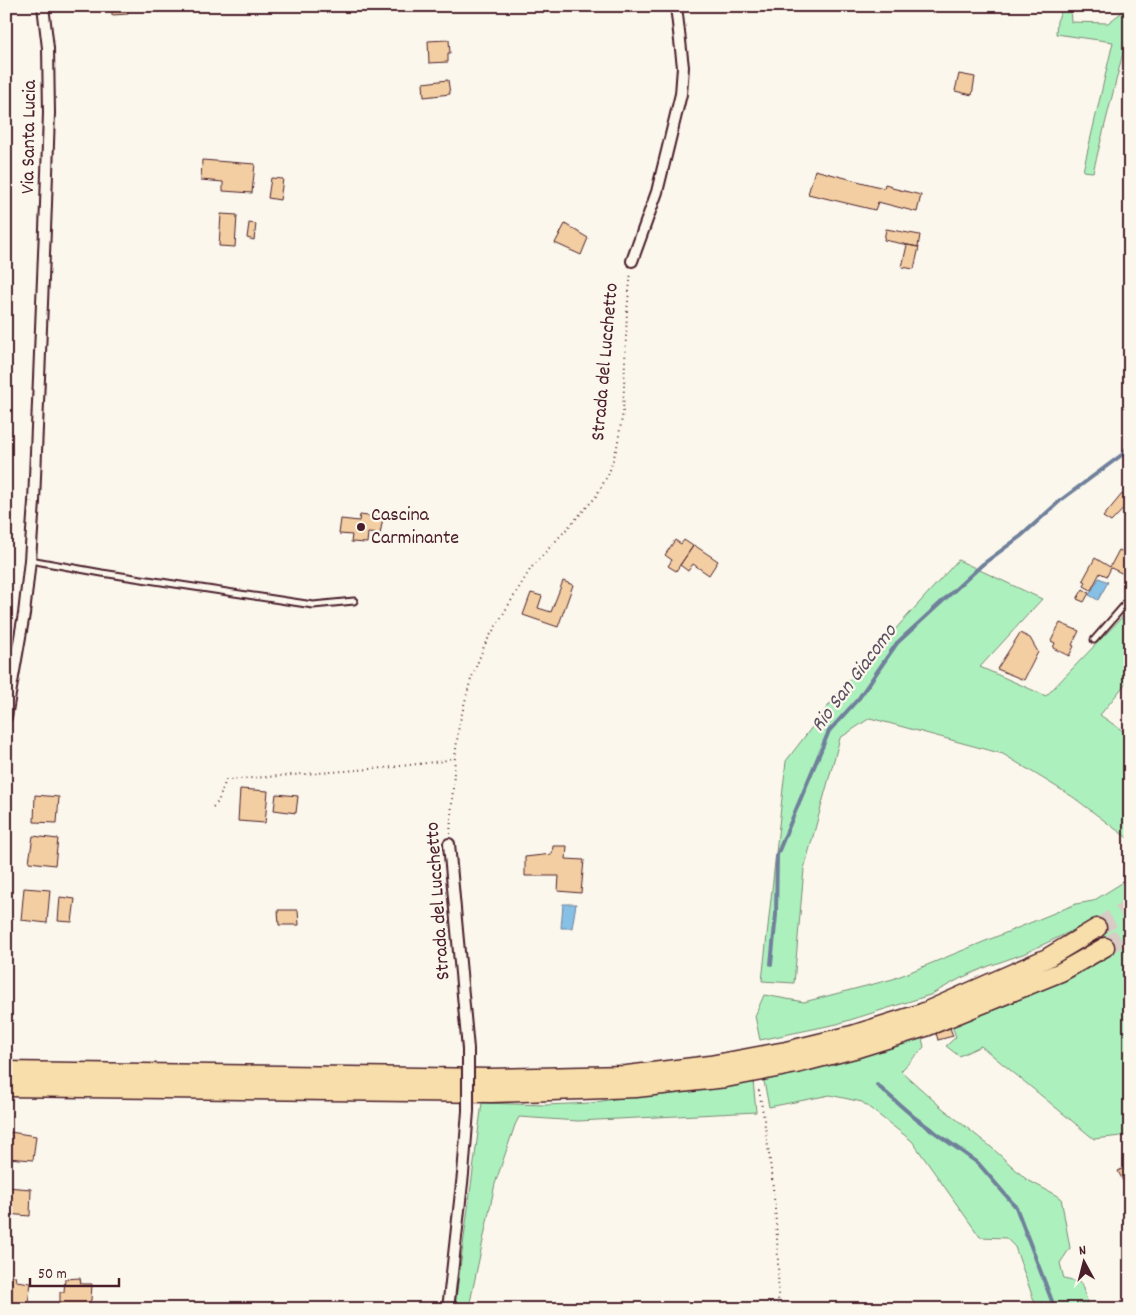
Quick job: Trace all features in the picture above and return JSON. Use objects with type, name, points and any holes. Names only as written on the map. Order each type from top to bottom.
[{"type":"highway","points":[[6,1071],[489,1078],[627,1075],[710,1065],[786,1051],[852,1035],[922,1013],[1047,958],[1097,928]]},
{"type":"highway","points":[[6,1087],[491,1093],[636,1088],[726,1078],[796,1064],[858,1048],[926,1027],[1061,972],[1105,947]]},
{"type":"street","name":"Via Santa Lucia","points":[[6,717],[24,614],[30,560],[48,149],[48,48],[43,6]]},
{"type":"street","name":"Strada del Lucchetto","points":[[632,262],[657,192],[681,94],[683,67],[676,6]]},
{"type":"street","name":"Strada del Lucchetto","points":[[448,1309],[468,1111],[468,1048],[449,844]]},
{"type":"lane","points":[[30,560],[121,576],[313,605],[354,601]]},
{"type":"lane","points":[[1094,640],[1130,600]]},
{"type":"path","name":"Strada del Lucchetto","points":[[449,844],[459,725],[470,682],[485,644],[530,568],[595,498],[608,473],[617,447],[623,412],[627,311],[632,262]]},
{"type":"path","points":[[213,807],[218,802],[226,780],[384,768],[443,761],[455,757]]},
{"type":"path","points":[[759,1090],[776,1206],[778,1309]]},
{"type":"green space","points":[[1064,6],[1070,6],[1071,22],[1108,23],[1121,13],[1126,6],[1130,6],[1130,25],[1093,172],[1083,171],[1113,42],[1056,34],[1057,21]]},
{"type":"green space","points":[[958,560],[1042,599],[980,667],[1046,696],[1130,609],[1130,678],[1100,715],[1130,736],[1130,840],[1073,797],[1003,754],[870,718],[840,738],[804,869],[794,983],[762,981],[786,761],[842,688]]},
{"type":"green space","points":[[1130,878],[1130,1135],[1094,1139],[981,1046],[959,1056],[946,1046],[956,1037],[952,1026],[1029,996],[1113,952],[1095,920],[1023,954],[961,978],[930,995],[837,1024],[760,1040],[755,1016],[764,995],[804,1002],[893,979],[1076,904],[1093,901]]},
{"type":"green space","points":[[921,1034],[924,1047],[901,1071],[1026,1179],[1061,1198],[1070,1248],[1060,1263],[1064,1279],[1081,1283],[1090,1309],[1037,1309],[1015,1247],[1006,1238],[980,1237],[912,1141],[862,1102],[830,1095],[769,1107],[763,1076]]},
{"type":"green space","points":[[753,1080],[756,1112],[578,1121],[519,1117],[495,1184],[469,1307],[455,1306],[482,1103],[546,1105],[591,1103],[636,1095]]},
{"type":"water","points":[[1099,578],[1108,582],[1098,600],[1089,595]]},
{"type":"water","points":[[563,904],[576,904],[572,928],[561,928]]},
{"type":"building","points":[[112,6],[128,6],[128,14],[112,15]]},
{"type":"building","points":[[385,6],[395,6],[395,12],[386,14]]},
{"type":"building","points":[[449,40],[450,53],[448,53],[448,62],[429,63],[428,41]]},
{"type":"building","points":[[959,74],[975,77],[972,95],[955,91]]},
{"type":"building","points":[[448,80],[450,94],[424,97],[423,83]]},
{"type":"building","points":[[202,160],[255,164],[252,193],[223,191],[223,182],[201,180]]},
{"type":"building","points":[[815,170],[884,188],[885,184],[892,186],[892,188],[921,195],[917,212],[878,202],[875,210],[808,194]]},
{"type":"building","points":[[271,178],[283,179],[280,200],[268,198]]},
{"type":"building","points":[[221,214],[237,215],[235,247],[219,246]]},
{"type":"building","points":[[249,223],[256,224],[254,240],[247,238]]},
{"type":"building","points":[[565,224],[588,238],[581,255],[555,243]]},
{"type":"building","points":[[886,229],[920,235],[918,247],[884,240]]},
{"type":"building","points":[[907,245],[919,247],[914,269],[902,267]]},
{"type":"building","points":[[1122,494],[1130,502],[1111,522],[1103,517]]},
{"type":"building","name":"Cascina Carminante","points":[[360,515],[383,518],[380,534],[368,533],[367,543],[351,542],[352,535],[339,534],[341,519],[359,521]]},
{"type":"building","points":[[675,540],[681,544],[684,540],[693,546],[676,571],[668,566],[672,560],[665,555]]},
{"type":"building","points":[[694,545],[718,561],[709,575],[693,564],[688,571],[680,565]]},
{"type":"building","points":[[1128,549],[1130,550],[1130,577],[1111,568],[1107,576],[1100,573],[1091,590],[1084,586],[1086,582],[1083,580],[1095,558],[1110,567],[1119,550],[1126,553]]},
{"type":"building","points":[[563,581],[573,585],[558,627],[523,615],[531,593],[542,596],[538,608],[551,612]]},
{"type":"building","points":[[1083,589],[1089,593],[1084,602],[1077,599]]},
{"type":"building","points":[[1060,623],[1079,631],[1069,656],[1053,648],[1055,643],[1051,641]]},
{"type":"building","points":[[1020,633],[1030,638],[1038,652],[1024,680],[997,669]]},
{"type":"building","points":[[240,789],[268,791],[265,823],[238,821]]},
{"type":"building","points":[[276,794],[298,796],[296,813],[274,810]]},
{"type":"building","points":[[35,795],[59,797],[57,823],[34,822]]},
{"type":"building","points":[[33,836],[58,839],[55,865],[29,862]]},
{"type":"building","points":[[553,846],[567,846],[566,859],[584,860],[581,893],[558,891],[559,876],[525,876],[525,857],[552,854]]},
{"type":"building","points":[[24,888],[50,890],[47,923],[21,920]]},
{"type":"building","points":[[60,897],[75,899],[72,922],[58,921]]},
{"type":"building","points":[[278,910],[298,910],[299,925],[279,925]]},
{"type":"building","points":[[950,1028],[953,1036],[938,1040],[936,1033]]},
{"type":"building","points":[[10,1132],[36,1136],[33,1160],[7,1158]]},
{"type":"building","points":[[1130,1165],[1130,1185],[1126,1187],[1118,1171]]},
{"type":"building","points":[[6,1187],[31,1189],[30,1216],[6,1214]]},
{"type":"building","points":[[7,1276],[15,1276],[16,1281],[31,1283],[27,1309],[6,1309]]},
{"type":"building","points":[[80,1278],[81,1284],[92,1284],[91,1300],[86,1309],[60,1309],[60,1292],[64,1292],[65,1279]]},
{"type":"waterway","name":"Rio San Giacomo","points":[[771,964],[776,915],[777,855],[829,731],[859,698],[897,643],[983,564],[1021,536],[1061,500],[1123,454],[1130,444]]},
{"type":"waterway","name":"Rio San Giacomo","points":[[877,1085],[915,1118],[978,1163],[1016,1207],[1055,1309]]},
{"type":"tunnel","points":[[1097,928],[1130,907]]},
{"type":"tunnel","points":[[1105,947],[1130,931]]},
{"type":"place","name":"Cascina Carminante","points":[[361,527]]}]
